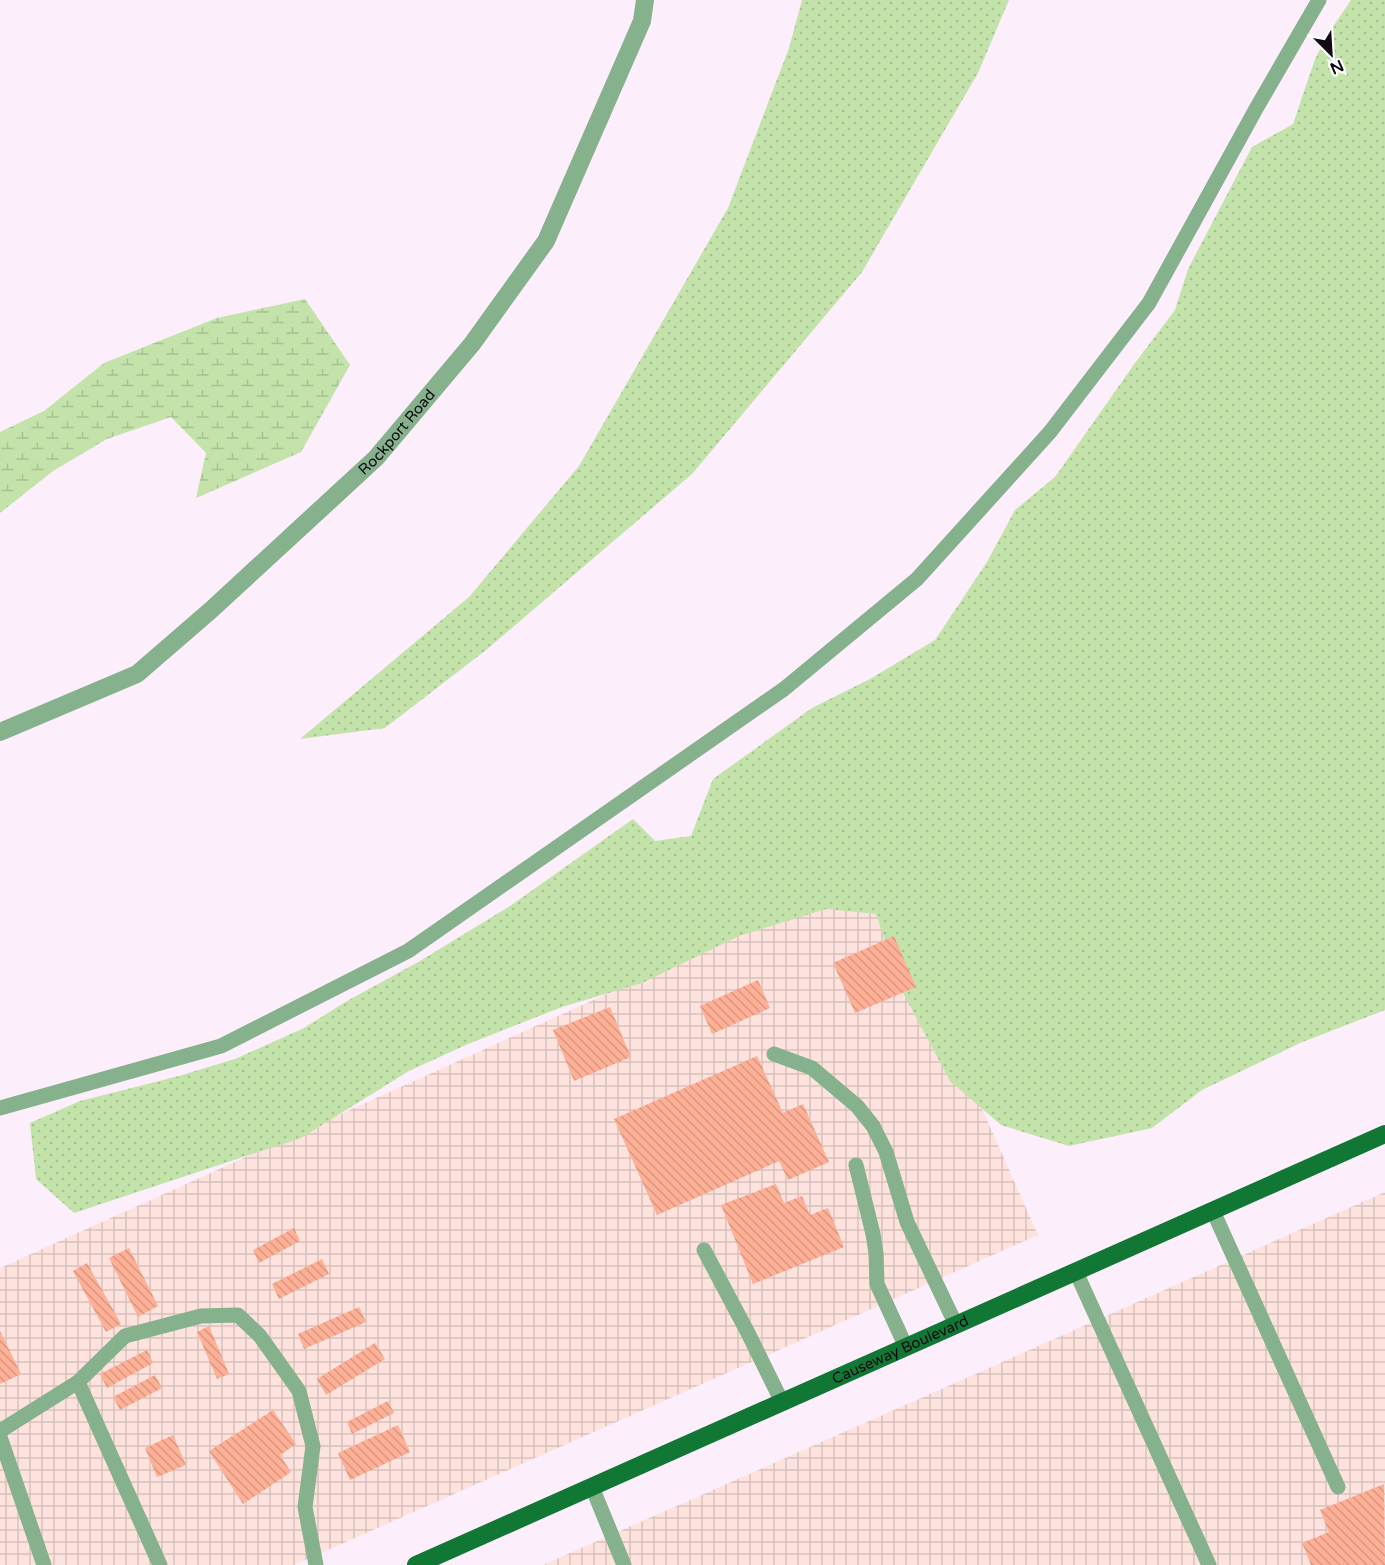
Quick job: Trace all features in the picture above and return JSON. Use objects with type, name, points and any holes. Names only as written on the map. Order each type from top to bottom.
[{"type":"main road","name":"Causeway Boulevard","points":[[416,1565],[1385,1134]]},
{"type":"street","name":"Rockport Road","points":[[0,732],[137,674],[212,610],[376,458],[472,344],[546,241],[642,21],[645,0]]},
{"type":"lane","points":[[0,1108],[221,1046],[408,951],[784,689],[917,579],[1050,432],[1149,303],[1319,0]]},
{"type":"lane","points":[[774,1054],[812,1068],[857,1106],[873,1126],[886,1152],[907,1222],[956,1325]]},
{"type":"lane","points":[[856,1165],[873,1234],[877,1284],[906,1347]]},
{"type":"lane","points":[[1213,1211],[1338,1487]]},
{"type":"lane","points":[[704,1250],[782,1402]]},
{"type":"lane","points":[[1076,1272],[1209,1565]]},
{"type":"lane","points":[[0,1431],[78,1382],[125,1336],[201,1316],[238,1315],[261,1336],[299,1391],[313,1446],[305,1507],[316,1565]]},
{"type":"lane","points":[[78,1382],[160,1565]]},
{"type":"lane","points":[[0,1437],[44,1565]]},
{"type":"lane","points":[[592,1487],[624,1565]]},
{"type":"shaded area","points":[[877,872],[1038,1235],[294,1565],[0,1565],[0,1268]]},
{"type":"shaded area","points":[[1385,1192],[1385,1565],[543,1565],[971,1376]]},
{"type":"green space","points":[[802,0],[1009,0],[978,73],[862,272],[692,474],[486,650],[385,728],[300,739],[469,597],[579,466],[728,208],[789,48]]},
{"type":"green space","points":[[1351,0],[1385,0],[1385,1010],[1300,1043],[1202,1090],[1152,1128],[1069,1146],[1001,1125],[950,1081],[901,989],[876,914],[826,909],[739,936],[642,983],[562,1007],[468,1044],[409,1071],[301,1138],[74,1213],[36,1179],[30,1123],[80,1101],[235,1059],[304,1028],[510,906],[633,819],[655,841],[691,836],[713,779],[812,708],[870,679],[935,640],[987,562],[1015,510],[1055,477],[1175,310],[1188,269],[1252,147],[1293,124],[1315,59],[1328,34]]},
{"type":"green space","points":[[305,299],[350,365],[301,452],[196,498],[206,453],[171,417],[107,439],[53,471],[0,513],[0,432],[44,411],[104,363],[217,318]]},
{"type":"building","points":[[894,936],[916,987],[855,1013],[833,963]]},
{"type":"building","points":[[758,980],[770,1008],[712,1034],[700,1006]]},
{"type":"building","points":[[610,1007],[631,1057],[574,1081],[553,1030]]},
{"type":"building","points":[[757,1056],[783,1113],[803,1104],[829,1162],[788,1180],[779,1161],[657,1215],[614,1119]]},
{"type":"building","points":[[776,1184],[784,1203],[802,1196],[810,1215],[828,1208],[844,1247],[753,1284],[721,1205]]},
{"type":"building","points":[[294,1228],[300,1241],[259,1263],[253,1250]]},
{"type":"building","points":[[129,1248],[158,1306],[138,1317],[109,1258]]},
{"type":"building","points":[[322,1259],[329,1274],[279,1299],[272,1284]]},
{"type":"building","points":[[87,1263],[121,1324],[106,1332],[73,1271]]},
{"type":"building","points":[[359,1307],[366,1322],[304,1349],[298,1334]]},
{"type":"building","points":[[209,1326],[229,1374],[217,1379],[197,1332]]},
{"type":"building","points":[[0,1331],[21,1374],[0,1384]]},
{"type":"building","points":[[375,1343],[385,1359],[326,1395],[317,1379]]},
{"type":"building","points":[[147,1350],[153,1363],[107,1388],[100,1374]]},
{"type":"building","points":[[155,1375],[162,1388],[120,1410],[113,1397]]},
{"type":"building","points":[[388,1401],[394,1413],[352,1434],[347,1422]]},
{"type":"building","points":[[273,1410],[296,1444],[280,1455],[291,1472],[243,1504],[209,1451]]},
{"type":"building","points":[[398,1425],[410,1452],[350,1480],[338,1453]]},
{"type":"building","points":[[173,1435],[186,1465],[157,1477],[145,1448]]},
{"type":"building","points":[[1384,1484],[1385,1565],[1311,1565],[1302,1543],[1329,1532],[1320,1510]]}]
